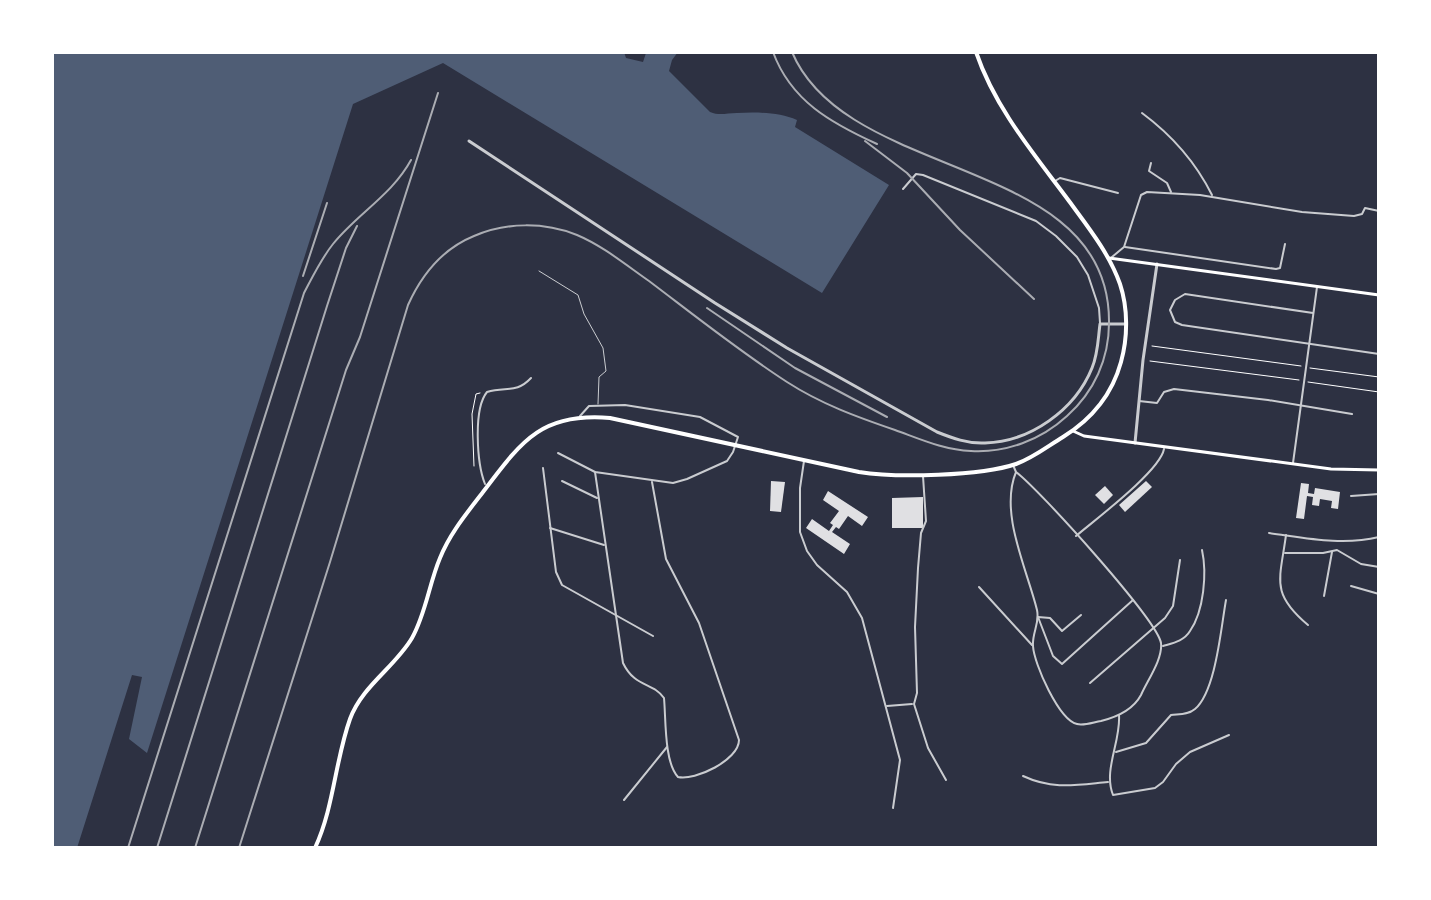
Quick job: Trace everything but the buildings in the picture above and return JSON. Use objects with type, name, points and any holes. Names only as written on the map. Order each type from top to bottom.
[{"type":"main road","points":[[315,848],[355,709],[411,639],[421,621],[445,546],[512,453],[529,436],[556,422],[580,417],[623,421],[876,474],[923,475],[1013,465],[1032,457],[1073,431],[1096,411],[1115,381],[1123,356],[1125,324],[1121,287],[1108,258],[1002,107],[976,52]]},
{"type":"main road","points":[[1108,258],[1379,295]]},
{"type":"main road","points":[[1073,431],[1084,436],[1164,448],[1346,470],[1379,470]]},
{"type":"street","points":[[1142,113],[1186,151],[1213,197]]},
{"type":"street","points":[[469,141],[787,348],[937,432],[978,443],[1005,441],[1031,432],[1056,416],[1075,396],[1090,373],[1096,355],[1100,324],[1094,293],[1081,262],[1036,221],[923,175],[916,174],[903,189]]},
{"type":"street","points":[[1151,163],[1149,171],[1167,183],[1172,193]]},
{"type":"street","points":[[1054,181],[1060,178],[1118,193]]},
{"type":"street","points":[[1108,258],[1124,247],[1141,195],[1154,192],[1213,197],[1315,213],[1354,216],[1362,214],[1365,208],[1379,211]]},
{"type":"street","points":[[1124,247],[1276,269],[1280,268],[1285,244]]},
{"type":"street","points":[[1135,443],[1157,264]]},
{"type":"street","points":[[1293,464],[1317,286]]},
{"type":"street","points":[[1313,313],[1185,294],[1175,300],[1170,310],[1175,322],[1182,325],[1379,354]]},
{"type":"street","points":[[1100,324],[1125,324]]},
{"type":"street","points":[[487,486],[480,455],[481,402],[487,392],[517,389],[531,378]]},
{"type":"street","points":[[1139,401],[1157,403],[1164,392],[1174,389],[1352,414]]},
{"type":"street","points":[[558,453],[595,472],[673,483],[727,461],[738,437],[700,417],[625,405],[598,404],[585,408],[580,417]]},
{"type":"street","points":[[1076,536],[1161,459],[1164,448]]},
{"type":"street","points":[[804,460],[800,488],[800,532],[807,551],[817,565],[847,592],[862,618],[900,760],[893,808]]},
{"type":"street","points":[[1013,465],[1016,472],[1133,600],[1154,628],[1162,647]]},
{"type":"street","points":[[543,468],[556,572],[562,585],[653,636]]},
{"type":"street","points":[[595,472],[615,615],[627,671],[641,684],[660,692],[664,698],[673,772],[682,778],[700,775],[734,754],[740,746],[699,623],[666,559],[652,482]]},
{"type":"street","points":[[1016,472],[1011,484],[1010,507],[1038,617],[1053,656],[1062,664],[1133,600]]},
{"type":"street","points":[[923,475],[926,521],[921,533],[918,577],[915,627],[917,693],[914,704],[928,748],[946,780]]},
{"type":"street","points":[[562,481],[599,498]]},
{"type":"street","points":[[1351,496],[1379,494]]},
{"type":"street","points":[[550,528],[605,546]]},
{"type":"street","points":[[1269,533],[1340,542],[1379,537]]},
{"type":"street","points":[[1286,535],[1279,584],[1281,593],[1296,615],[1308,625]]},
{"type":"street","points":[[1337,550],[1340,542]]},
{"type":"street","points":[[979,587],[1033,646],[1048,689],[1069,721],[1080,725],[1119,715],[1137,703],[1162,647],[1180,640],[1192,630],[1204,576],[1202,550]]},
{"type":"street","points":[[1284,553],[1337,550],[1361,564],[1379,567]]},
{"type":"street","points":[[1324,596],[1332,551]]},
{"type":"street","points":[[1090,683],[1154,628],[1173,606],[1180,560]]},
{"type":"street","points":[[1351,586],[1379,594]]},
{"type":"street","points":[[1115,753],[1146,743],[1168,717],[1189,713],[1198,707],[1215,663],[1226,600]]},
{"type":"street","points":[[1038,617],[1050,618],[1062,631],[1081,615]]},
{"type":"street","points":[[1033,646],[1038,617]]},
{"type":"street","points":[[886,707],[914,704]]},
{"type":"street","points":[[1119,715],[1120,732],[1109,782],[1113,795],[1155,788],[1190,752],[1229,735]]},
{"type":"street","points":[[624,800],[668,747]]},
{"type":"street","points":[[1023,776],[1052,786],[1109,782]]},
{"type":"lane","points":[[539,271],[578,295],[584,314],[603,348],[606,371],[599,377],[598,404]]},
{"type":"path","points":[[1153,346],[1293,365]]},
{"type":"path","points":[[1151,361],[1293,380]]},
{"type":"path","points":[[1310,368],[1379,377]]},
{"type":"path","points":[[1310,382],[1379,392]]},
{"type":"water","points":[[52,52],[624,52],[626,58],[643,62],[646,53],[643,52],[678,52],[669,71],[710,112],[767,113],[797,120],[795,127],[889,185],[822,293],[443,63],[353,104],[147,753],[129,739],[142,677],[132,675],[77,848],[52,848]]},
{"type":"railway","points":[[773,52],[790,84],[814,108],[844,128],[877,144]]},
{"type":"railway","points":[[239,848],[408,305],[434,264],[463,241],[487,231],[526,225],[577,235],[614,256],[800,390],[853,415],[942,446],[984,451],[1022,443],[1057,424],[1077,407],[1092,386],[1103,362],[1109,323],[1098,268],[1068,228],[1024,198],[865,126],[821,94],[792,52]]},
{"type":"railway","points":[[195,848],[346,370],[360,337],[438,93]]},
{"type":"railway","points":[[865,141],[907,173],[960,230],[1034,299]]},
{"type":"railway","points":[[128,848],[304,293],[333,244],[394,184],[411,160]]},
{"type":"railway","points":[[303,276],[327,203]]},
{"type":"railway","points":[[157,848],[327,306],[346,248],[357,226]]},
{"type":"railway","points":[[707,308],[795,368],[887,417]]}]
